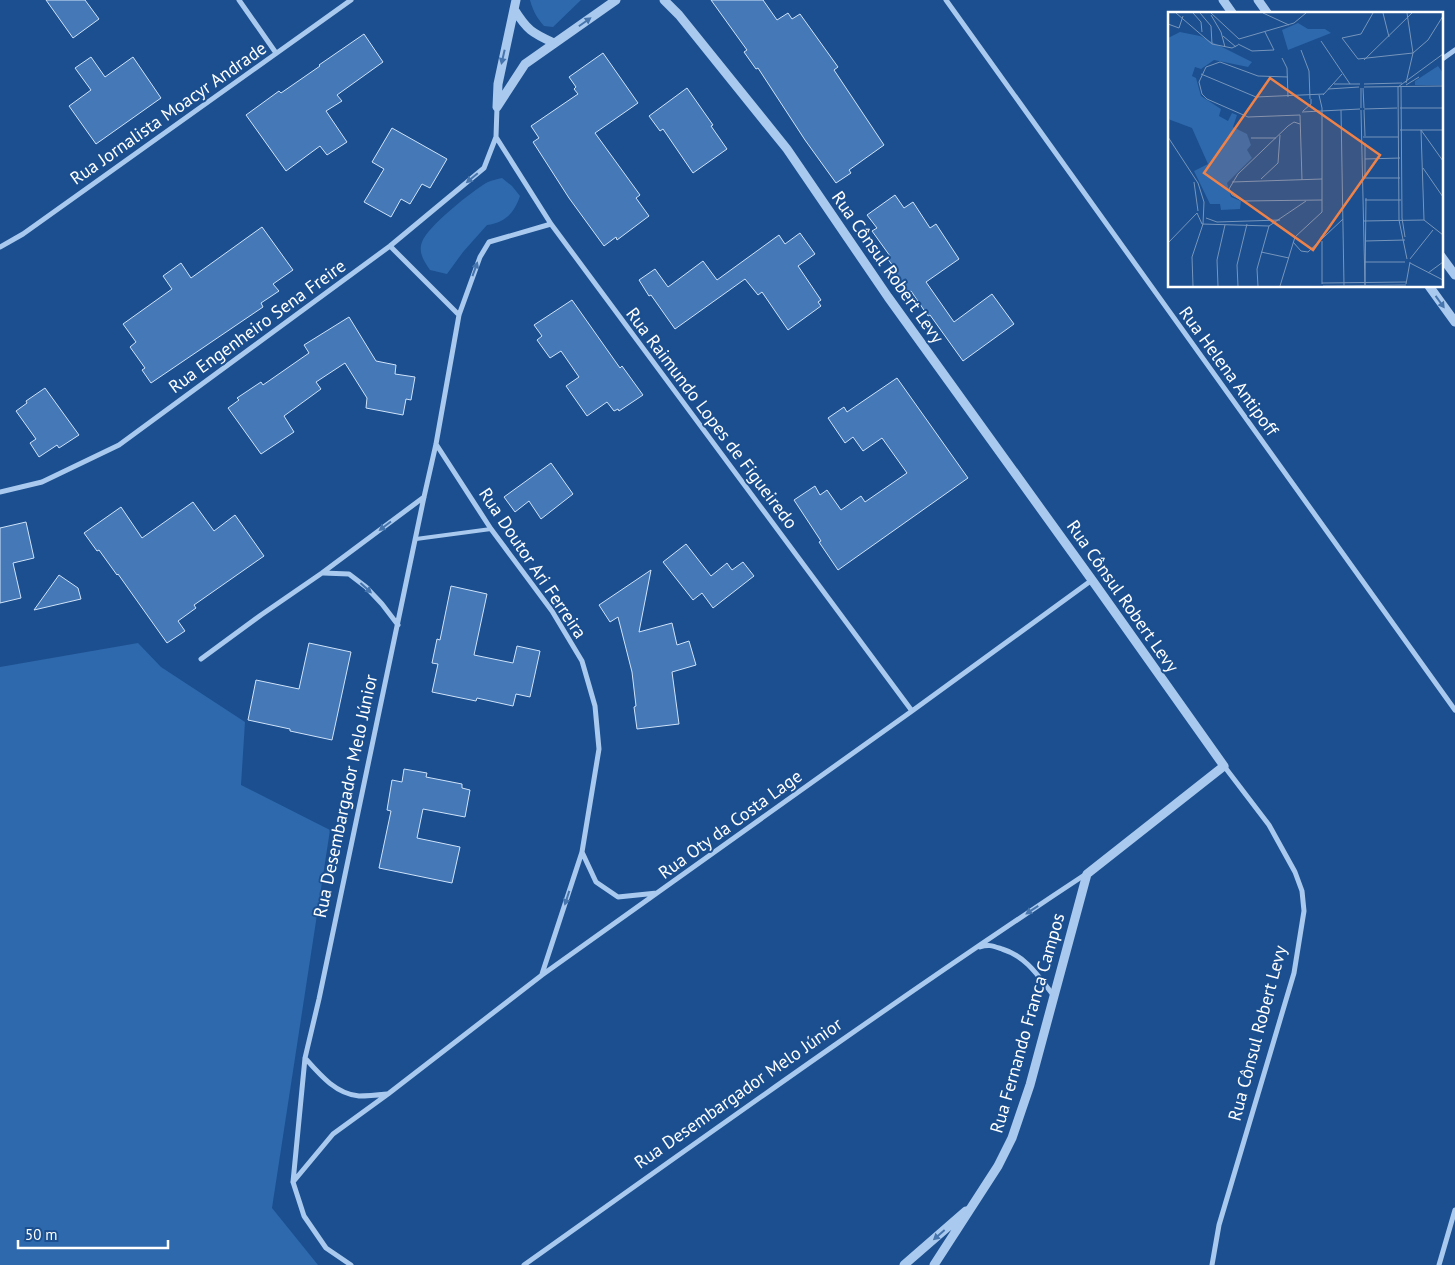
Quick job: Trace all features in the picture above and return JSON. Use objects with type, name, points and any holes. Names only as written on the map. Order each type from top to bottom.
[{"type":"street","points":[[239,0],[276,53]]},
{"type":"street","name":"Rua Jornalista Moacyr Andrade","points":[[0,248],[352,0]]},
{"type":"street","points":[[498,107],[525,64],[616,0]]},
{"type":"street","name":"Rua Cônsul Robert Levy","points":[[664,0],[680,15]]},
{"type":"street","name":"Rua Cônsul Robert Levy","points":[[671,0],[680,15],[787,149],[888,297],[1224,766],[1269,825],[1295,872],[1302,891],[1304,911],[1294,973],[1219,1225],[1212,1265]]},
{"type":"street","name":"Rua Helena Antipoff","points":[[946,0],[1455,710]]},
{"type":"street","points":[[1223,0],[1232,12]]},
{"type":"street","points":[[1258,0],[1267,12]]},
{"type":"street","points":[[515,5],[524,26],[538,36],[554,43]]},
{"type":"street","points":[[496,137],[498,84],[515,5]]},
{"type":"street","points":[[1442,59],[1455,50]]},
{"type":"street","name":"Rua Raimundo Lopes de Figueiredo","points":[[496,137],[551,224],[912,711]]},
{"type":"street","name":"Rua Engenheiro Sena Freire","points":[[0,492],[42,482],[119,445],[390,246],[484,168],[496,137]]},
{"type":"street","name":"Rua Desembargador Melo Júnior","points":[[351,1265],[326,1248],[304,1216],[293,1182],[305,1058],[436,444],[458,315],[480,256],[489,242],[551,224]]},
{"type":"street","points":[[390,246],[458,315]]},
{"type":"street","points":[[1442,257],[1455,275]]},
{"type":"street","points":[[1431,288],[1454,318]]},
{"type":"street","name":"Rua Doutor Ari Ferreira","points":[[436,444],[491,529],[552,611],[582,660],[595,706],[599,749],[582,852],[542,975]]},
{"type":"street","points":[[201,659],[322,573],[424,497]]},
{"type":"street","points":[[322,573],[349,574],[366,587],[382,604],[398,626]]},
{"type":"street","name":"Rua Oty da Costa Lage","points":[[293,1182],[333,1134],[542,975],[1092,580]]},
{"type":"street","name":"Rua Desembargador Melo Júnior","points":[[524,1265],[779,1084],[972,950],[1087,874],[1224,766]]},
{"type":"street","points":[[582,852],[596,882],[618,898],[658,893]]},
{"type":"street","name":"Rua Fernando Franca Campos","points":[[934,1265],[998,1166],[1012,1138],[1030,1084],[1087,874]]},
{"type":"street","name":"Rua Desembargador Melo Júnior","points":[[972,950],[988,944],[1010,952],[1032,967],[1054,996]]},
{"type":"street","points":[[305,1058],[324,1078],[341,1091],[358,1096],[388,1094]]},
{"type":"street","name":"Rua Fernando Franca Campos","points":[[904,1265],[974,1204]]},
{"type":"street","points":[[1439,1265],[1455,1210]]},
{"type":"lane","points":[[416,539],[491,529]]},
{"type":"shaded area","points":[[530,0],[581,0],[553,27],[544,26],[532,8]]},
{"type":"shaded area","points":[[502,178],[520,196],[512,212],[499,222],[487,225],[463,252],[447,274],[430,270],[421,253],[421,246],[432,227],[472,193],[488,182]]},
{"type":"shaded area","points":[[138,643],[161,667],[245,722],[241,785],[330,830],[272,1208],[318,1265],[0,1265],[0,667]]},
{"type":"building","points":[[46,0],[85,0],[99,19],[73,38]]},
{"type":"building","points":[[711,0],[763,0],[777,20],[788,13],[792,19],[800,14],[838,67],[834,70],[884,145],[849,170],[851,173],[836,183],[805,140],[758,68],[756,69],[744,52],[747,50]]},
{"type":"building","points":[[364,34],[383,62],[337,95],[342,101],[326,111],[347,142],[327,155],[320,146],[286,171],[246,115],[279,91],[281,93]]},
{"type":"building","points":[[603,53],[638,103],[595,133],[640,195],[636,198],[649,216],[617,240],[616,237],[604,246],[569,198],[533,142],[539,138],[531,126],[578,94],[574,89],[576,87],[569,77]]},
{"type":"building","points":[[91,57],[105,77],[133,57],[161,98],[96,144],[69,106],[91,90],[75,68]]},
{"type":"building","points":[[687,88],[727,149],[693,173],[663,129],[660,131],[649,116]]},
{"type":"building","points":[[392,128],[447,159],[430,188],[422,184],[410,204],[401,199],[391,217],[364,202],[384,169],[372,162]]},
{"type":"building","points":[[895,195],[904,208],[913,202],[930,228],[936,224],[959,259],[926,282],[954,322],[992,294],[1014,324],[963,361],[911,291],[908,293],[891,268],[893,266],[887,258],[890,256],[872,231],[877,228],[867,215]]},
{"type":"building","points":[[262,227],[293,270],[273,284],[279,291],[261,303],[263,307],[151,383],[142,370],[145,368],[130,347],[136,342],[123,324],[172,289],[163,276],[181,263],[191,278]]},
{"type":"building","points":[[800,233],[815,254],[798,266],[821,300],[818,302],[821,306],[788,330],[762,292],[758,295],[745,279],[675,329],[639,280],[655,269],[668,287],[703,261],[717,280],[779,235],[785,244]]},
{"type":"building","points":[[572,300],[620,368],[622,366],[643,395],[619,411],[618,409],[614,411],[607,402],[587,416],[566,386],[579,377],[561,351],[550,358],[537,340],[542,336],[534,325]]},
{"type":"building","points":[[349,317],[376,361],[396,365],[395,374],[415,377],[411,400],[406,399],[403,415],[366,408],[367,398],[345,363],[316,382],[321,389],[284,416],[294,432],[261,454],[228,408],[239,400],[237,398],[261,382],[263,385],[309,353],[304,345]]},
{"type":"building","points":[[897,378],[968,478],[838,570],[794,500],[815,486],[820,495],[827,490],[841,510],[861,496],[865,502],[907,473],[882,438],[863,451],[853,437],[845,443],[828,418],[844,407],[847,412]]},
{"type":"building","points":[[45,388],[79,435],[59,448],[57,445],[39,457],[30,443],[36,439],[16,411],[27,403],[26,401]]},
{"type":"building","points":[[551,463],[573,494],[541,519],[529,501],[515,512],[504,497]]},
{"type":"building","points":[[193,502],[214,531],[235,515],[264,556],[194,605],[196,608],[178,621],[185,631],[167,643],[118,574],[84,533],[121,507],[142,538]]},
{"type":"building","points":[[26,522],[34,558],[13,563],[21,598],[0,603],[0,528]]},
{"type":"building","points":[[686,544],[711,576],[727,563],[732,570],[743,562],[754,576],[713,608],[702,593],[693,600],[663,562]]},
{"type":"building","points":[[651,570],[639,632],[672,623],[677,645],[689,641],[696,665],[672,672],[679,724],[637,729],[632,672],[618,617],[610,622],[599,605]]},
{"type":"building","points":[[59,575],[78,588],[81,599],[34,610]]},
{"type":"building","points":[[451,586],[487,594],[474,655],[513,663],[517,646],[540,651],[530,697],[516,694],[513,706],[477,698],[476,701],[432,692],[438,664],[432,663],[437,639],[440,640]]},
{"type":"building","points":[[309,643],[351,652],[332,740],[248,720],[256,680],[299,689]]},
{"type":"building","points":[[404,769],[427,773],[426,777],[462,784],[462,788],[470,790],[465,817],[423,809],[417,838],[460,847],[452,883],[379,868],[391,811],[387,810],[392,780],[402,782]]}]
